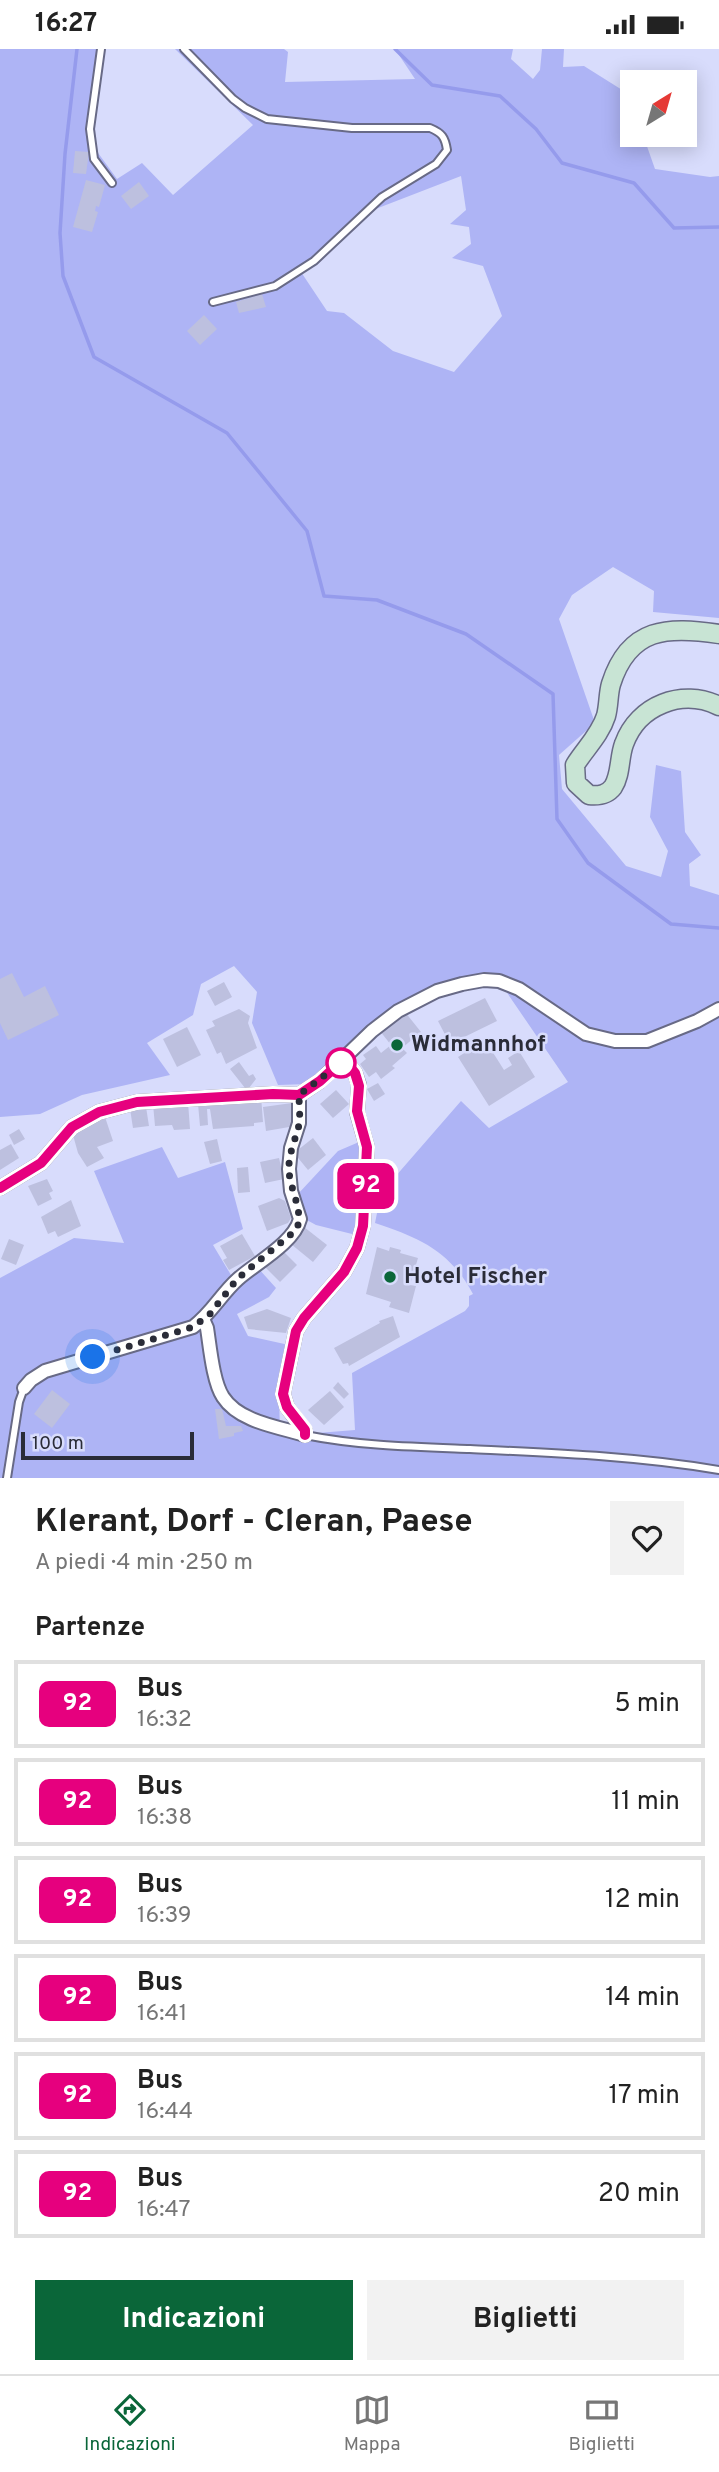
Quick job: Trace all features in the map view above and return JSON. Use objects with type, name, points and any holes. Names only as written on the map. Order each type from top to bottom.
[{"type":"street","points":[[719,634],[670,629],[650,635],[624,655],[612,679],[606,716],[597,737],[575,765],[576,783],[589,795],[606,794],[618,778],[619,762],[631,728],[657,705],[673,699],[691,698],[719,706]]},
{"type":"street","points":[[0,1188],[41,1163],[72,1127],[99,1112],[137,1102],[273,1094],[299,1095],[320,1081],[372,1031],[398,1011],[437,991],[484,980],[499,981],[519,989],[586,1034],[615,1041],[648,1041],[719,1009]]},
{"type":"street","points":[[204,1319],[218,1387],[228,1404],[256,1420],[305,1435],[305,1430],[287,1407],[283,1394],[296,1331],[344,1272],[357,1248],[363,1226],[367,1147],[357,1111],[359,1086],[355,1073],[344,1059]]},
{"type":"street","points":[[24,1388],[46,1371],[178,1333],[204,1319],[237,1279],[287,1239],[299,1223],[300,1215],[291,1191],[289,1169],[291,1148],[299,1123],[299,1095]]},
{"type":"lane","points":[[101,49],[90,129],[94,159],[113,183]]},
{"type":"lane","points":[[184,49],[233,99],[245,109],[267,119],[352,128],[430,128],[441,132],[446,139],[447,150],[436,164],[382,198],[314,261],[275,286],[213,302]]},
{"type":"lane","points":[[7,1478],[19,1402],[24,1388]]},
{"type":"lane","points":[[305,1435],[332,1441],[384,1445],[647,1459],[719,1470]]},
{"type":"shaded area","points":[[0,49],[103,49],[93,146],[117,179],[142,163],[173,195],[253,125],[175,49],[284,49],[288,52],[285,82],[415,79],[395,49],[513,49],[511,59],[533,79],[540,70],[542,49],[564,49],[563,67],[584,66],[620,89],[620,147],[647,147],[655,169],[719,176],[719,618],[653,612],[654,591],[613,567],[572,595],[559,619],[595,723],[559,755],[562,789],[626,866],[661,877],[668,851],[650,817],[656,765],[681,771],[685,832],[701,855],[689,864],[690,886],[719,895],[719,1478],[0,1478],[0,1278],[74,1238],[124,1243],[94,1171],[162,1147],[178,1178],[225,1162],[243,1229],[213,1245],[237,1285],[258,1268],[276,1288],[269,1297],[237,1314],[248,1336],[289,1345],[279,1392],[280,1436],[355,1430],[352,1373],[465,1311],[469,1306],[469,1296],[473,1294],[454,1267],[432,1248],[406,1234],[375,1223],[381,1193],[461,1101],[489,1128],[568,1082],[499,981],[437,991],[308,1084],[278,1085],[252,1023],[257,992],[234,966],[201,984],[193,1015],[147,1043],[170,1075],[82,1095],[40,1114],[0,1117]],"holes":[[[461,176],[466,210],[450,224],[469,227],[471,244],[452,258],[483,266],[502,316],[454,372],[393,351],[344,313],[327,311],[301,272],[373,210]]]},
{"type":"shaded area","points":[[359,1142],[362,1176],[356,1235],[316,1225],[305,1219],[298,1194],[338,1151]]},
{"type":"building","points":[[75,151],[89,152],[86,174],[73,173]]},
{"type":"building","points":[[86,180],[105,185],[99,207],[96,206],[95,211],[98,212],[92,232],[73,227]]},
{"type":"building","points":[[139,182],[149,196],[131,209],[121,196]]},
{"type":"building","points":[[262,294],[266,307],[239,313],[236,302]]},
{"type":"building","points":[[204,315],[217,329],[200,345],[187,331]]},
{"type":"building","points":[[12,973],[24,997],[45,986],[59,1015],[8,1040],[0,1023],[0,979]]},
{"type":"building","points":[[224,982],[232,997],[215,1006],[207,991]]},
{"type":"building","points":[[485,998],[497,1021],[450,1044],[438,1021]]},
{"type":"building","points":[[239,1009],[250,1016],[248,1023],[257,1048],[226,1064],[221,1052],[217,1054],[206,1030],[215,1026],[212,1021]]},
{"type":"building","name":"Widmannhof","points":[[405,1012],[421,1032],[402,1048],[407,1053],[392,1066],[395,1068],[381,1079],[376,1072],[369,1077],[360,1064],[366,1059],[363,1055],[376,1046],[381,1053],[391,1045],[380,1031]]},
{"type":"building","points":[[187,1027],[201,1055],[177,1067],[163,1039]]},
{"type":"building","points":[[485,1040],[504,1070],[512,1065],[508,1058],[519,1051],[535,1077],[489,1106],[458,1057]]},
{"type":"building","points":[[239,1062],[249,1076],[253,1074],[256,1079],[249,1088],[245,1088],[230,1069]]},
{"type":"building","points":[[378,1083],[385,1094],[374,1101],[367,1089]]},
{"type":"building","points":[[336,1090],[349,1104],[333,1118],[320,1104]]},
{"type":"building","points":[[261,1096],[263,1122],[254,1123],[254,1126],[213,1129],[210,1109],[207,1109],[208,1125],[200,1126],[198,1104]]},
{"type":"building","points":[[188,1102],[190,1129],[174,1130],[172,1125],[155,1126],[153,1104]]},
{"type":"building","points":[[292,1103],[295,1126],[266,1131],[263,1107]]},
{"type":"building","points":[[146,1107],[149,1126],[133,1128],[130,1109]]},
{"type":"building","points":[[105,1117],[113,1141],[97,1147],[104,1158],[87,1167],[78,1153],[73,1135],[89,1122]]},
{"type":"building","points":[[19,1129],[25,1139],[14,1145],[9,1135]]},
{"type":"building","points":[[313,1138],[326,1155],[308,1170],[294,1153]]},
{"type":"building","points":[[217,1139],[222,1161],[210,1164],[204,1142]]},
{"type":"building","points":[[11,1144],[19,1158],[0,1170],[0,1150]]},
{"type":"building","points":[[279,1158],[284,1179],[265,1183],[260,1162]]},
{"type":"building","points":[[248,1167],[250,1192],[238,1193],[237,1168]]},
{"type":"building","points":[[47,1179],[53,1191],[49,1193],[52,1199],[38,1206],[28,1186]]},
{"type":"building","points":[[279,1198],[285,1201],[291,1218],[288,1223],[267,1231],[258,1206]]},
{"type":"building","points":[[71,1200],[81,1226],[58,1237],[55,1231],[48,1234],[41,1217]]},
{"type":"building","points":[[304,1227],[327,1245],[313,1262],[291,1244]]},
{"type":"building","points":[[242,1234],[255,1256],[229,1270],[223,1260],[227,1258],[220,1246]]},
{"type":"building","points":[[9,1239],[24,1245],[16,1265],[1,1259]]},
{"type":"building","points":[[377,1247],[389,1251],[390,1247],[418,1258],[410,1285],[416,1286],[409,1313],[389,1307],[391,1302],[366,1294]]},
{"type":"building","points":[[281,1249],[297,1265],[280,1282],[264,1266]]},
{"type":"building","points":[[267,1309],[291,1318],[286,1333],[248,1329],[244,1317]]},
{"type":"building","points":[[393,1316],[400,1337],[349,1366],[348,1363],[343,1364],[334,1348],[380,1323],[379,1321]]},
{"type":"building","points":[[338,1382],[349,1394],[344,1399],[333,1388]]},
{"type":"building","points":[[52,1390],[70,1404],[52,1428],[34,1414]]},
{"type":"building","points":[[330,1391],[344,1407],[324,1425],[308,1410]]},
{"type":"building","points":[[215,1409],[222,1409],[226,1426],[241,1426],[243,1431],[219,1439]]},
{"type":"waterway","points":[[77,49],[65,154],[60,233],[63,276],[94,357],[227,433],[307,531],[324,596],[377,600],[466,634],[553,694],[557,819],[588,863],[671,924],[719,928]]},
{"type":"waterway","points":[[395,49],[432,85],[500,96],[536,129],[562,163],[634,183],[674,228],[719,227]]},
{"type":"bus line","name":"92","points":[[0,1188],[41,1163],[72,1127],[99,1112],[137,1102],[273,1094],[299,1095],[320,1081],[344,1059],[355,1073],[359,1086],[357,1111],[367,1147],[363,1226],[357,1248],[344,1272],[296,1331],[283,1394],[287,1407],[305,1430],[305,1435]]},
{"type":"place","name":"Widmannhof","points":[[397,1045]]},
{"type":"place","name":"Hotel Fischer","points":[[390,1277]]},
{"type":"route","points":[[93,1357],[193,1327],[210,1314],[237,1279],[296,1230],[300,1215],[291,1191],[289,1169],[291,1148],[298,1131],[299,1095],[341,1063]]}]
